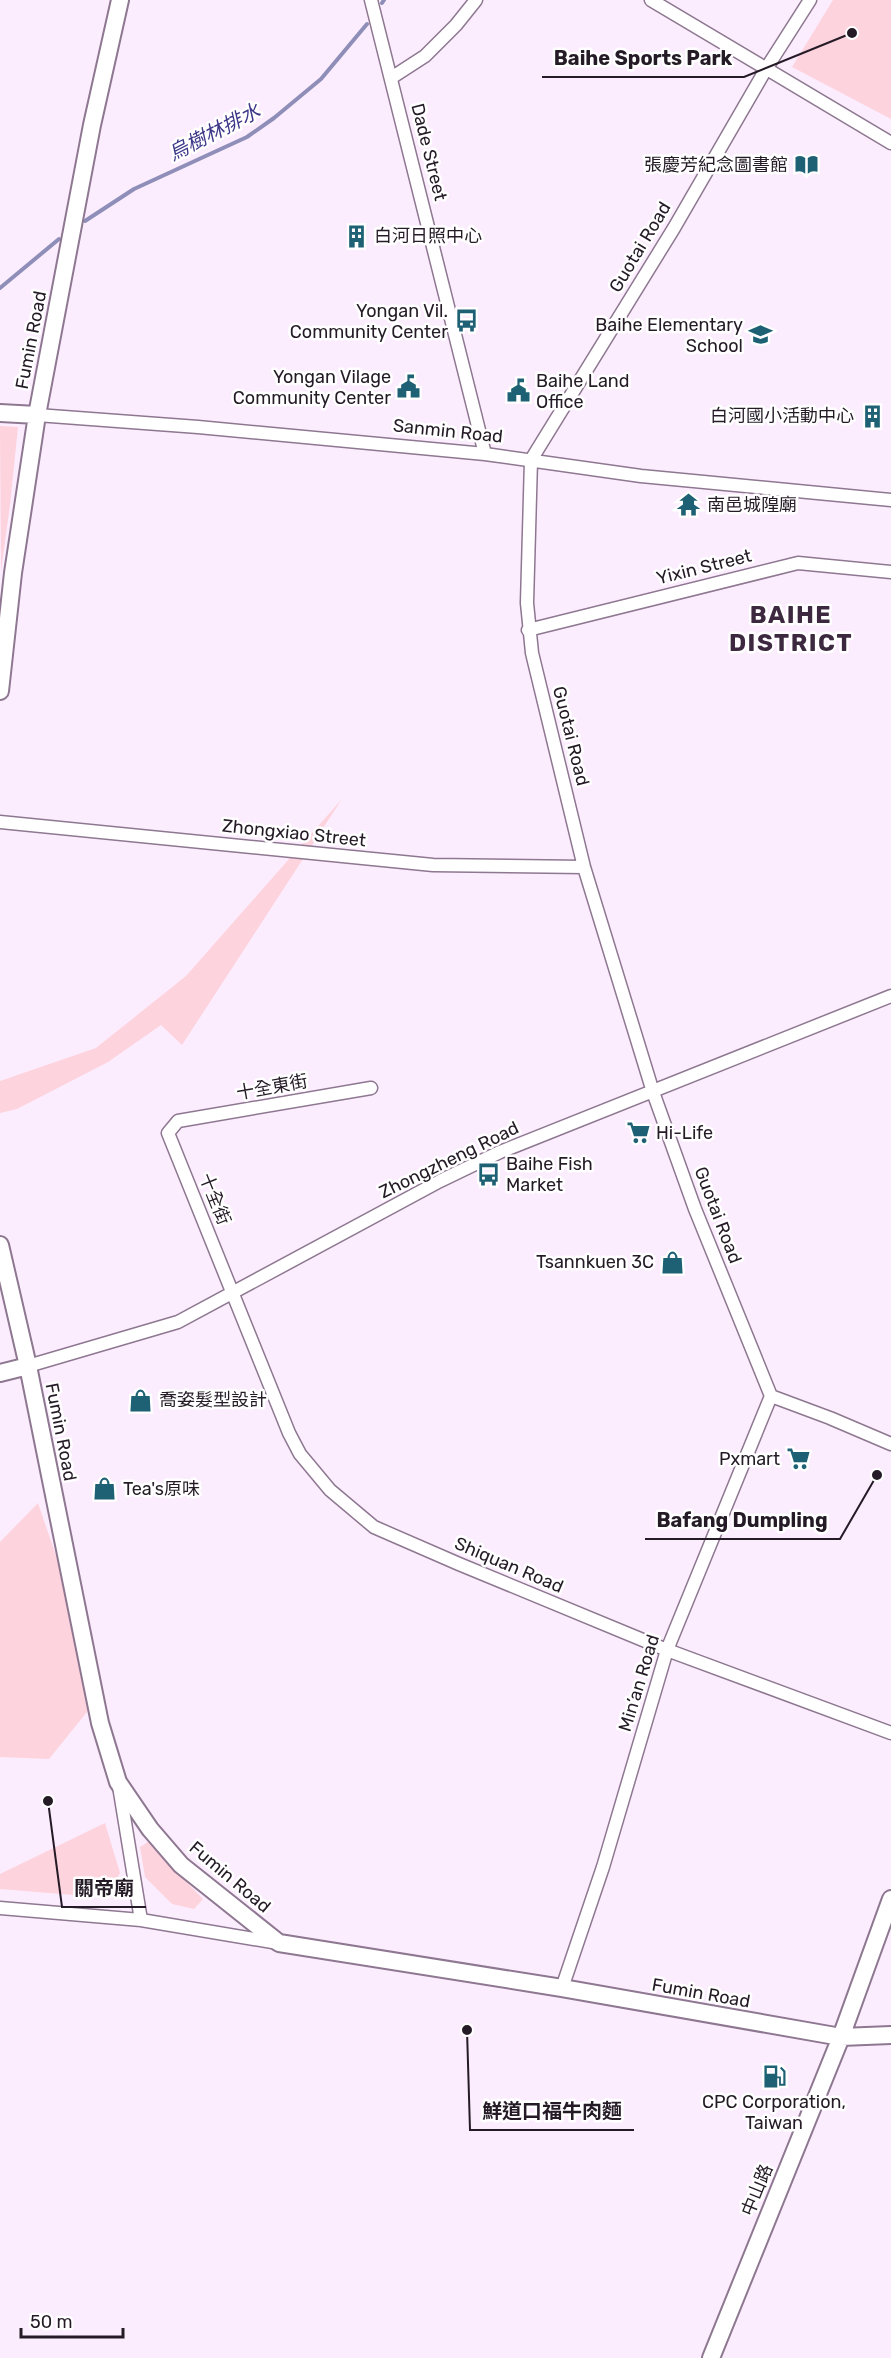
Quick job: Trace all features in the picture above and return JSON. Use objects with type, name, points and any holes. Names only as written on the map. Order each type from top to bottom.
[{"type":"main road","name":"Fumin Road","points":[[0,691],[14,573],[37,415],[92,125],[120,0]]},
{"type":"main road","name":"Sanmin Road","points":[[0,413],[37,415]]},
{"type":"main road","name":"Fumin Road","points":[[0,1245],[28,1366],[100,1723],[118,1782],[150,1829],[181,1865],[279,1943],[562,1988],[841,2037],[891,2035]]},
{"type":"main road","points":[[0,1373],[28,1366]]},
{"type":"main road","name":"中山路","points":[[711,2358],[841,2037],[891,1899]]},
{"type":"street","name":"Dade Street","points":[[371,0],[485,454]]},
{"type":"street","points":[[391,78],[425,56],[456,25],[476,0]]},
{"type":"street","points":[[651,0],[891,143]]},
{"type":"street","name":"Guotai Road","points":[[771,1396],[695,1209],[653,1092],[584,867],[532,653],[527,603],[531,460],[674,228],[766,69],[810,0]]},
{"type":"street","name":"Sanmin Road","points":[[37,415],[198,427],[485,454],[662,478],[891,500]]},
{"type":"street","name":"Yixin Street","points":[[528,630],[798,563],[891,572]]},
{"type":"street","name":"Zhongxiao Street","points":[[0,822],[433,865],[584,867]]},
{"type":"street","name":"Zhongzheng Road","points":[[28,1366],[178,1323],[468,1167],[891,996]]},
{"type":"street","name":"十全東街","points":[[178,1121],[372,1088]]},
{"type":"street","name":"十全街","points":[[178,1121],[168,1132],[233,1293]]},
{"type":"street","name":"Shiquan Road","points":[[233,1293],[289,1433],[300,1454],[345,1505],[374,1527],[667,1650],[891,1733]]},
{"type":"street","points":[[771,1396],[891,1444]]},
{"type":"street","name":"Min’an Road","points":[[562,1988],[603,1867],[667,1650],[771,1396]]},
{"type":"street","points":[[118,1782],[141,1920]]},
{"type":"street","points":[[0,1908],[141,1920],[279,1943]]},
{"type":"shaded area","points":[[833,0],[891,0],[891,119],[792,67]]},
{"type":"shaded area","points":[[0,426],[18,427],[1,571]]},
{"type":"shaded area","points":[[342,799],[182,1045],[161,1025],[108,1062],[17,1109],[0,1113],[0,1081],[96,1048],[186,976]]},
{"type":"shaded area","points":[[38,1503],[79,1623],[91,1707],[49,1759],[0,1757],[0,1542]]},
{"type":"shaded area","points":[[105,1823],[120,1873],[111,1889],[86,1896],[0,1889],[0,1874]]},
{"type":"shaded area","points":[[148,1842],[203,1899],[194,1909],[172,1904],[145,1877],[140,1847]]},
{"type":"waterway","name":"烏樹林排水","points":[[85,221],[134,189],[247,137],[321,79],[367,24]]},
{"type":"waterway","name":"烏樹林排水","points":[[0,288],[59,239]]},
{"type":"place","name":"Baihe Sports Park","points":[[852,33]]},
{"type":"place","name":"張慶芳紀念圖書館","points":[[806,165]]},
{"type":"place","name":"白河日照中心","points":[[356,236]]},
{"type":"place","name":"Yongan Vil. Community Center","points":[[466,321]]},
{"type":"place","name":"Baihe Elementary School","points":[[761,335]]},
{"type":"place","name":"Yongan Vilage Community Center","points":[[409,387]]},
{"type":"place","name":"Baihe Land Office","points":[[518,391]]},
{"type":"place","name":"白河國小活動中心","points":[[872,416]]},
{"type":"place","name":"南邑城隍廟","points":[[689,505]]},
{"type":"place","name":"Hi-Life","points":[[638,1133]]},
{"type":"place","name":"Baihe Fish Market","points":[[488,1174]]},
{"type":"place","name":"Tsannkuen 3C","points":[[672,1262]]},
{"type":"place","name":"喬姿髮型設計","points":[[141,1400]]},
{"type":"place","name":"Pxmart","points":[[798,1459]]},
{"type":"place","name":"Bafang Dumpling","points":[[877,1475]]},
{"type":"place","name":"Tea's原味","points":[[105,1489]]},
{"type":"place","name":"關帝廟","points":[[48,1801]]},
{"type":"place","name":"鮮道口福牛肉麵","points":[[467,2030]]},
{"type":"place","name":"CPC Corporation, Taiwan","points":[[774,2076]]},
{"type":"district","name":"BAIHE DISTRICT","points":[[791,629]]}]
